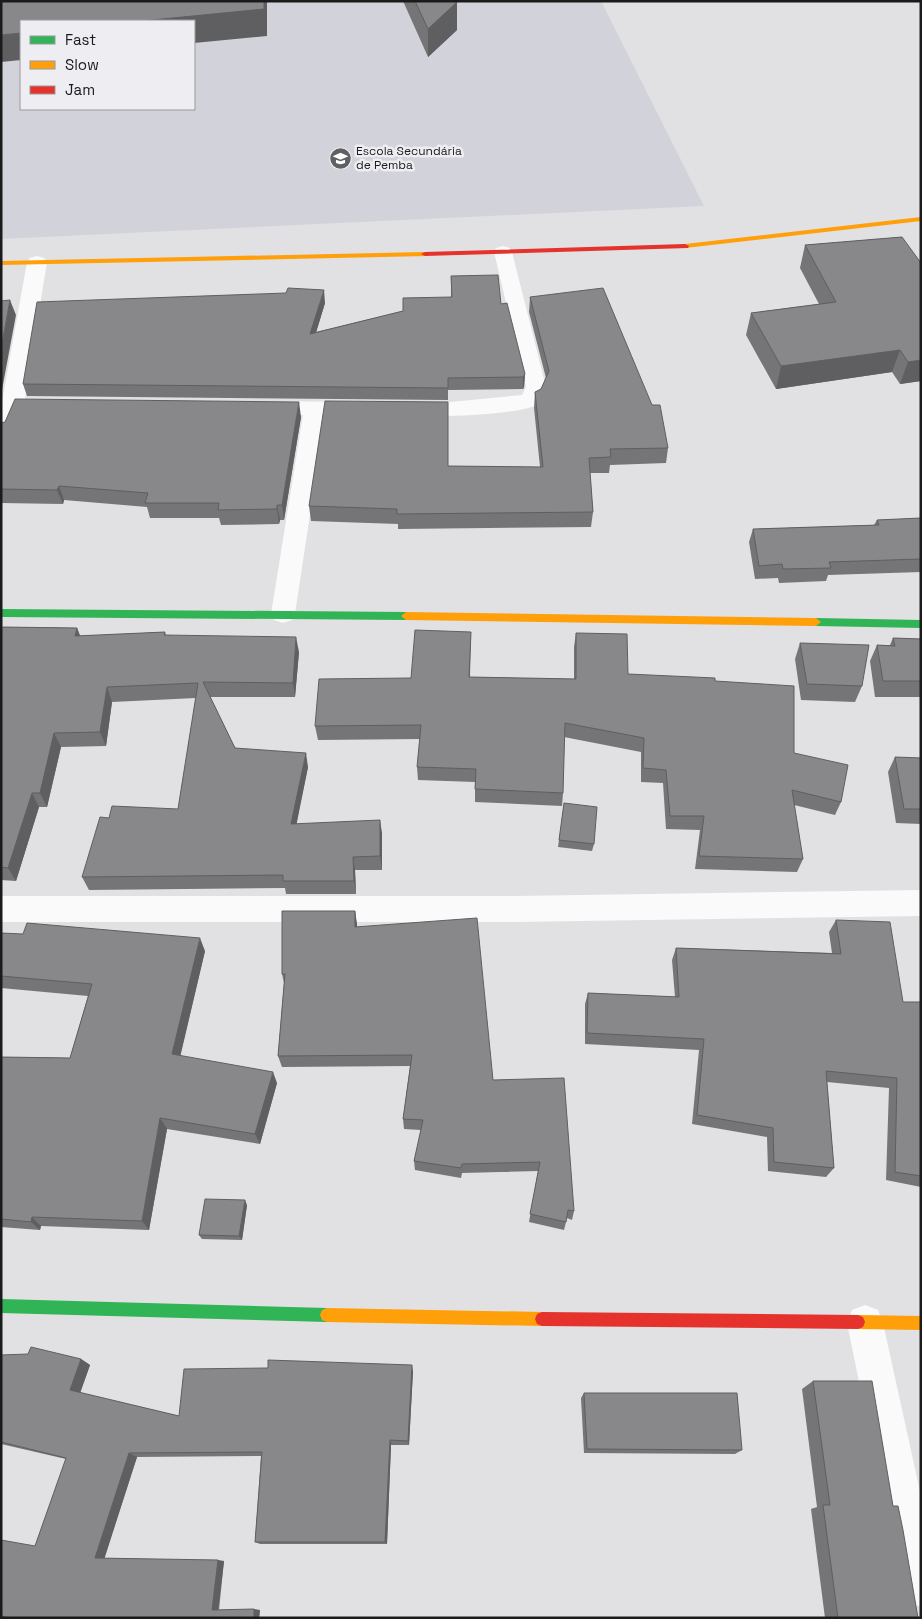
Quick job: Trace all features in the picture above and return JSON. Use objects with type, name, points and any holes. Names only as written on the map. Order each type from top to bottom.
[{"type":"street","points":[[1,264],[686,246],[921,219]]},
{"type":"street","points":[[237,408],[388,409],[497,406],[524,403],[531,399],[536,387],[503,252]]},
{"type":"street","points":[[1,431],[4,419],[22,405],[10,368],[36,262]]},
{"type":"street","points":[[283,614],[315,409]]},
{"type":"street","points":[[1,613],[283,614],[921,624]]},
{"type":"street","points":[[1,909],[516,909],[921,903]]},
{"type":"street","points":[[1,1306],[435,1318],[921,1324]]},
{"type":"street","points":[[865,1323],[921,1587]]},
{"type":"shaded area","name":"Escola Secundária de Pemba","points":[[1,1],[601,1],[704,206],[1,239]]},
{"type":"building","points":[[1,1],[264,1],[264,9],[152,20],[20,20],[20,33],[1,35]]},
{"type":"building","points":[[415,1],[457,1],[457,2],[428,29]]},
{"type":"building","points":[[902,237],[921,263],[921,360],[908,362],[900,350],[781,366],[751,313],[836,302],[805,245]]},
{"type":"building","points":[[498,275],[501,304],[507,303],[525,374],[523,377],[448,378],[448,388],[23,384],[37,302],[286,293],[288,288],[324,290],[310,334],[403,311],[403,298],[452,297],[451,276]]},
{"type":"building","points":[[603,288],[652,405],[660,405],[668,448],[610,449],[611,457],[589,458],[593,512],[397,514],[397,509],[309,506],[325,401],[448,402],[448,466],[543,467],[535,392],[541,389],[549,371],[530,297]]},
{"type":"building","points":[[10,300],[1,349],[1,301]]},
{"type":"building","points":[[15,399],[299,402],[282,505],[277,505],[277,509],[218,510],[219,503],[145,503],[148,493],[59,486],[57,490],[1,489],[1,423],[5,422]]},
{"type":"building","points":[[921,518],[921,559],[829,562],[831,568],[783,569],[782,564],[759,566],[753,529],[879,525],[877,520]]},
{"type":"building","points":[[1,627],[77,628],[75,636],[165,632],[164,635],[296,637],[293,683],[203,682],[235,748],[306,753],[291,824],[380,820],[380,856],[353,857],[354,881],[283,881],[283,875],[82,877],[100,817],[109,818],[112,806],[178,809],[198,683],[107,687],[100,732],[54,733],[40,793],[32,793],[8,868],[1,867]]},
{"type":"building","points":[[415,630],[471,632],[469,677],[576,679],[576,633],[627,634],[628,674],[715,678],[715,681],[794,686],[794,753],[848,765],[841,802],[792,790],[803,859],[699,856],[704,816],[670,816],[666,770],[643,768],[644,738],[565,723],[563,793],[475,789],[476,769],[417,767],[421,725],[315,726],[319,679],[411,678]]},
{"type":"building","points":[[893,638],[921,639],[921,681],[883,681],[877,645],[895,646]]},
{"type":"building","points":[[800,643],[869,645],[862,686],[807,684]]},
{"type":"building","points":[[895,757],[921,758],[921,809],[904,809]]},
{"type":"building","points":[[564,803],[597,807],[594,844],[559,840]]},
{"type":"building","points":[[282,911],[355,911],[355,927],[477,918],[493,1080],[564,1078],[574,1211],[568,1210],[566,1222],[530,1214],[540,1162],[462,1164],[461,1168],[414,1161],[423,1120],[403,1119],[412,1055],[278,1056],[285,974],[282,974]]},
{"type":"building","points":[[836,920],[890,922],[903,1002],[921,1002],[921,1176],[895,1172],[897,1078],[826,1071],[834,1168],[774,1162],[773,1128],[697,1115],[704,1039],[587,1033],[588,993],[679,997],[676,948],[841,954]]},
{"type":"building","points":[[27,923],[200,938],[172,1054],[273,1072],[255,1134],[160,1118],[142,1221],[32,1217],[31,1222],[1,1219],[1,1057],[70,1058],[92,984],[1,976],[1,933],[23,934]]},
{"type":"building","points":[[205,1199],[245,1200],[239,1236],[199,1235]]},
{"type":"building","points":[[31,1347],[81,1359],[70,1390],[179,1416],[184,1369],[268,1368],[268,1360],[412,1365],[408,1441],[390,1440],[385,1542],[255,1542],[262,1452],[129,1453],[95,1558],[218,1560],[212,1610],[254,1609],[254,1618],[12,1618],[1,1616],[1,1540],[35,1546],[66,1458],[1,1442],[1,1355],[28,1354]]},
{"type":"building","points":[[813,1381],[872,1381],[893,1506],[898,1506],[918,1618],[838,1618],[823,1505],[830,1505]]},
{"type":"building","points":[[584,1393],[737,1393],[742,1450],[587,1449]]},
{"type":"traffic: fast","points":[[1,613],[406,616]]},
{"type":"traffic: fast","points":[[816,622],[921,624]]},
{"type":"traffic: fast","points":[[1,1306],[327,1315]]},
{"type":"traffic: slow","points":[[685,246],[921,219]]},
{"type":"traffic: slow","points":[[1,263],[425,254]]},
{"type":"traffic: slow","points":[[406,616],[816,622]]},
{"type":"traffic: slow","points":[[327,1315],[542,1319]]},
{"type":"traffic: slow","points":[[858,1322],[921,1323]]},
{"type":"traffic: jam","points":[[425,254],[685,246]]},
{"type":"traffic: jam","points":[[542,1319],[858,1322]]},
{"type":"place","name":"Escola Secundária de Pemba","points":[[340,158]]}]
